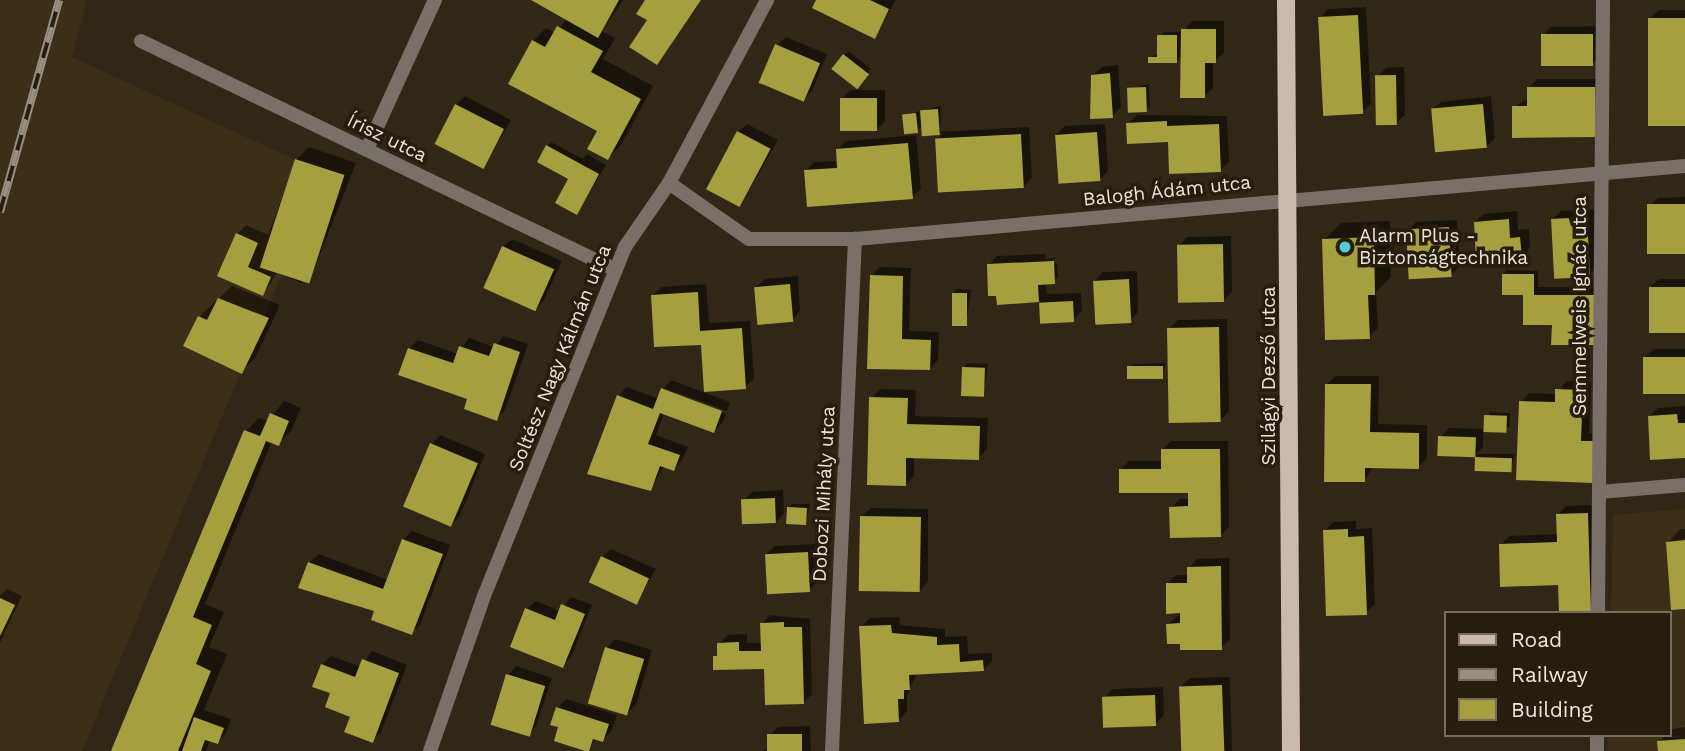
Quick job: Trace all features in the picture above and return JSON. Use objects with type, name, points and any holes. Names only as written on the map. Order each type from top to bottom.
[{"type":"main road","name":"Szilágyi Dezső utca","points":[[1286,0],[1291,751]]},
{"type":"street","points":[[367,149],[435,0]]},
{"type":"street","name":"Soltész Nagy Kálmán utca","points":[[430,751],[484,596],[625,247],[669,183],[767,0]]},
{"type":"street","name":"Semmelweis Ignác utca","points":[[1598,611],[1603,0]]},
{"type":"street","name":"Írisz utca","points":[[141,41],[616,270]]},
{"type":"street","name":"Balogh Ádám utca","points":[[669,183],[749,239],[855,239],[1287,198],[1685,166]]},
{"type":"street","name":"Dobozi Mihály utca","points":[[832,751],[855,239]]},
{"type":"street","points":[[1599,492],[1685,485]]},
{"type":"shaded area","points":[[0,0],[87,0],[72,57],[324,173],[82,751],[0,751]]},
{"type":"shaded area","points":[[1685,509],[1685,751],[1607,751],[1608,737],[1671,737],[1671,611],[1611,611],[1613,515]]},
{"type":"building","points":[[531,0],[619,0],[598,38]]},
{"type":"building","points":[[645,0],[701,0],[657,65],[629,47],[647,20],[636,14]]},
{"type":"building","points":[[816,0],[870,0],[889,9],[875,39],[812,8]]},
{"type":"building","points":[[1358,15],[1363,114],[1323,116],[1318,17]]},
{"type":"building","points":[[1648,18],[1685,18],[1685,126],[1648,126]]},
{"type":"building","points":[[557,26],[603,51],[591,72],[641,99],[608,160],[587,149],[597,131],[508,84],[532,40],[545,47]]},
{"type":"building","points":[[1181,29],[1216,29],[1216,63],[1205,63],[1205,98],[1180,98]]},
{"type":"building","points":[[1541,34],[1593,34],[1593,66],[1541,66]]},
{"type":"building","points":[[1157,35],[1177,35],[1177,63],[1148,63],[1148,57],[1157,57]]},
{"type":"building","points":[[775,44],[820,63],[804,102],[759,83]]},
{"type":"building","points":[[843,54],[869,74],[857,89],[831,69]]},
{"type":"building","points":[[1110,73],[1113,118],[1090,119],[1091,75]]},
{"type":"building","points":[[1375,75],[1396,75],[1397,125],[1376,125]]},
{"type":"building","points":[[1146,87],[1147,112],[1128,113],[1127,88]]},
{"type":"building","points":[[1527,87],[1595,87],[1596,137],[1512,138],[1512,106],[1527,106]]},
{"type":"building","points":[[840,98],[877,98],[877,131],[840,131]]},
{"type":"building","points":[[455,104],[504,129],[484,169],[435,144]]},
{"type":"building","points":[[1483,104],[1487,148],[1435,152],[1431,109]]},
{"type":"building","points":[[938,109],[940,135],[922,136],[920,110]]},
{"type":"building","points":[[916,113],[918,133],[904,134],[902,114]]},
{"type":"building","points":[[1167,121],[1167,126],[1219,124],[1221,172],[1169,174],[1168,142],[1127,144],[1126,123]]},
{"type":"building","points":[[737,131],[771,149],[740,207],[706,189]]},
{"type":"building","points":[[1097,132],[1100,181],[1059,184],[1055,135]]},
{"type":"building","points":[[1021,134],[1024,188],[938,192],[935,139]]},
{"type":"building","points":[[908,143],[913,199],[807,207],[804,170],[837,168],[836,149]]},
{"type":"building","points":[[546,145],[599,174],[577,215],[555,203],[568,179],[537,162]]},
{"type":"building","points":[[295,159],[344,175],[309,283],[260,267]]},
{"type":"building","points":[[1647,204],[1685,204],[1685,254],[1647,254]]},
{"type":"building","points":[[1587,217],[1590,277],[1554,279],[1551,219]]},
{"type":"building","points":[[1509,219],[1510,238],[1520,237],[1522,257],[1476,260],[1474,222]]},
{"type":"building","points":[[1449,227],[1452,277],[1409,279],[1406,229]]},
{"type":"building","points":[[236,233],[258,243],[248,267],[271,277],[263,296],[217,276]]},
{"type":"building","points":[[1374,237],[1375,295],[1368,295],[1370,339],[1325,340],[1322,239]]},
{"type":"building","points":[[1223,244],[1224,302],[1178,303],[1177,245]]},
{"type":"building","points":[[502,246],[554,269],[535,311],[483,288]]},
{"type":"building","points":[[1054,261],[1055,284],[1038,285],[1039,302],[997,305],[996,296],[988,296],[987,264]]},
{"type":"building","points":[[1502,274],[1534,274],[1534,295],[1594,295],[1594,345],[1551,345],[1552,325],[1523,325],[1523,295],[1502,295]]},
{"type":"building","points":[[870,275],[903,276],[902,339],[931,340],[930,370],[867,369]]},
{"type":"building","points":[[1129,279],[1131,323],[1095,325],[1093,281]]},
{"type":"building","points":[[790,284],[793,322],[757,325],[754,287]]},
{"type":"building","points":[[1649,287],[1685,287],[1685,333],[1649,333]]},
{"type":"building","points":[[698,292],[700,331],[742,328],[746,389],[704,392],[701,345],[654,347],[651,295]]},
{"type":"building","points":[[952,293],[967,293],[967,326],[952,326]]},
{"type":"building","points":[[218,298],[269,318],[242,374],[183,346],[198,316],[207,320]]},
{"type":"building","points":[[1073,301],[1074,322],[1040,324],[1039,303]]},
{"type":"building","points":[[1219,327],[1221,422],[1169,423],[1167,328]]},
{"type":"building","points":[[494,343],[520,352],[497,421],[464,409],[467,399],[398,375],[408,348],[453,363],[459,346],[489,356]]},
{"type":"building","points":[[1643,357],[1685,357],[1685,394],[1643,394]]},
{"type":"building","points":[[1127,366],[1163,366],[1163,379],[1127,379]]},
{"type":"building","points":[[962,367],[985,368],[984,397],[961,396]]},
{"type":"building","points":[[1325,384],[1371,384],[1370,432],[1419,433],[1419,469],[1365,468],[1365,482],[1324,482]]},
{"type":"building","points":[[661,388],[722,411],[714,433],[660,413],[648,444],[680,455],[674,471],[660,466],[651,491],[587,474],[617,395],[653,409]]},
{"type":"building","points":[[1555,389],[1583,390],[1581,441],[1594,441],[1593,483],[1516,480],[1519,401],[1555,402]]},
{"type":"building","points":[[869,397],[908,398],[907,424],[980,426],[979,460],[906,458],[906,486],[867,485]]},
{"type":"building","points":[[270,413],[289,421],[279,446],[266,441],[193,617],[212,625],[196,664],[211,671],[178,751],[111,751],[244,430],[260,436]]},
{"type":"building","points":[[1677,414],[1678,423],[1685,423],[1685,458],[1650,460],[1648,416]]},
{"type":"building","points":[[1484,415],[1507,416],[1506,433],[1483,432]]},
{"type":"building","points":[[1438,436],[1476,437],[1475,457],[1437,456]]},
{"type":"building","points":[[430,443],[478,463],[451,527],[403,507]]},
{"type":"building","points":[[1161,449],[1220,449],[1221,537],[1170,538],[1169,507],[1188,506],[1188,493],[1119,493],[1119,469],[1161,469]]},
{"type":"building","points":[[1475,457],[1512,458],[1511,472],[1475,471]]},
{"type":"building","points":[[775,498],[776,523],[742,524],[741,499]]},
{"type":"building","points":[[787,507],[807,508],[806,525],[786,524]]},
{"type":"building","points":[[1588,513],[1591,611],[1559,611],[1558,585],[1500,587],[1499,544],[1557,542],[1556,514]]},
{"type":"building","points":[[860,516],[921,517],[920,592],[859,591]]},
{"type":"building","points":[[1348,529],[1348,537],[1364,536],[1367,615],[1326,616],[1323,530]]},
{"type":"building","points":[[402,539],[443,554],[412,635],[371,620],[374,611],[298,588],[308,562],[383,589]]},
{"type":"building","points":[[1685,540],[1685,609],[1671,610],[1666,542]]},
{"type":"building","points":[[808,552],[810,592],[767,594],[765,554]]},
{"type":"building","points":[[601,556],[649,578],[637,605],[589,582]]},
{"type":"building","points":[[1221,566],[1222,650],[1180,650],[1180,644],[1167,644],[1166,624],[1180,623],[1180,613],[1166,614],[1166,583],[1187,583],[1187,567]]},
{"type":"building","points":[[0,598],[15,605],[0,636]]},
{"type":"building","points":[[561,604],[585,614],[563,668],[510,647],[525,608],[555,620]]},
{"type":"building","points":[[784,622],[784,627],[802,627],[804,704],[765,705],[764,669],[713,670],[717,643],[739,642],[739,651],[761,651],[760,623]]},
{"type":"building","points":[[891,625],[892,633],[937,637],[937,645],[959,644],[960,662],[983,660],[984,671],[909,675],[910,690],[904,690],[904,699],[898,699],[899,722],[864,724],[859,626]]},
{"type":"building","points":[[605,647],[644,659],[627,715],[588,703]]},
{"type":"building","points":[[362,659],[399,673],[373,743],[344,732],[350,717],[325,707],[330,693],[312,687],[321,664],[355,677]]},
{"type":"building","points":[[506,674],[545,686],[530,737],[491,725]]},
{"type":"building","points":[[1222,685],[1224,751],[1181,751],[1179,687]]},
{"type":"building","points":[[1155,695],[1156,726],[1103,728],[1102,697]]},
{"type":"building","points":[[556,707],[609,724],[603,742],[593,739],[589,751],[585,751],[554,741],[558,727],[550,725]]},
{"type":"building","points":[[194,717],[224,728],[218,744],[205,740],[201,751],[182,751]]},
{"type":"building","points":[[767,734],[802,734],[802,751],[767,751]]},
{"type":"building","points":[[1685,739],[1685,751],[1658,751],[1657,741]]},
{"type":"railway","points":[[0,212],[59,0]]},
{"type":"place","name":"Alarm Plus - Biztonságtechnika","points":[[1345,247]]}]
